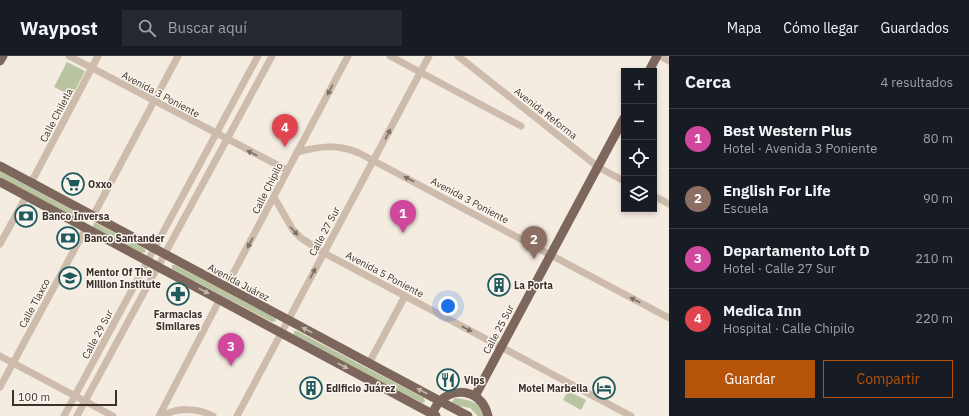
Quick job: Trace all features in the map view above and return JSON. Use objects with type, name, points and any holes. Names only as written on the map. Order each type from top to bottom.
[{"type":"main road","points":[[0,61],[3,56]]},
{"type":"main road","points":[[651,68],[657,56]]},
{"type":"main road","name":"Calle 25 Sur","points":[[475,396],[621,124]]},
{"type":"main road","name":"Avenida Juárez","points":[[0,166],[468,416]]},
{"type":"main road","points":[[0,182],[220,299],[433,415],[440,401],[453,393],[460,392],[475,396],[486,407],[488,416]]},
{"type":"street","name":"Avenida 3 Poniente","points":[[69,56],[287,170]]},
{"type":"street","name":"Calle Chiletla","points":[[31,183],[98,56]]},
{"type":"street","points":[[93,216],[178,56]]},
{"type":"street","name":"Calle 29 Sur","points":[[64,416],[258,56]]},
{"type":"street","points":[[77,416],[272,56]]},
{"type":"street","name":"Calle Chipilo","points":[[226,287],[348,56]]},
{"type":"street","points":[[390,56],[521,126]]},
{"type":"street","name":"Calle 27 Sur","points":[[236,416],[429,56]]},
{"type":"street","name":"Avenida Reforma","points":[[458,56],[598,167],[621,178]]},
{"type":"street","points":[[660,56],[669,61]]},
{"type":"street","name":"Avenida 3 Poniente","points":[[297,152],[333,146],[352,150],[669,318]]},
{"type":"street","points":[[0,244],[26,195]]},
{"type":"street","name":"Avenida 5 Poniente","points":[[274,197],[293,230],[301,238],[324,253],[631,416]]},
{"type":"street","points":[[657,198],[669,204]]},
{"type":"street","name":"Calle Tlaxco","points":[[0,387],[86,228]]},
{"type":"street","points":[[370,363],[405,296]]},
{"type":"street","points":[[159,416],[220,299]]},
{"type":"street","points":[[0,356],[113,416]]},
{"type":"street","points":[[163,416],[174,411],[183,410],[199,411],[213,416]]},
{"type":"green space","points":[[67,62],[85,71],[72,96],[54,87]]},
{"type":"green space","points":[[0,171],[83,216],[84,219],[80,220],[0,177]]},
{"type":"green space","points":[[94,223],[145,249],[146,252],[142,253],[93,227]]},
{"type":"green space","points":[[172,265],[175,265],[275,318],[276,321],[272,322],[172,269]]},
{"type":"green space","points":[[294,331],[297,331],[424,398],[425,402],[422,403],[294,335]]},
{"type":"green space","points":[[568,391],[586,400],[581,410],[563,400]]},
{"type":"green space","points":[[455,398],[477,404],[486,416],[478,416],[470,408],[454,405],[452,401]]},
{"type":"place","name":"Medica Inn","points":[[285,147]]},
{"type":"place","name":"Oxxo","points":[[73,184]]},
{"type":"place","name":"Banco Inversa","points":[[26,216]]},
{"type":"place","name":"Best Western Plus","points":[[403,233]]},
{"type":"place","name":"Banco Santander","points":[[68,238]]},
{"type":"place","name":"English For Life","points":[[534,259]]},
{"type":"place","name":"Mentor Of The Million Institute","points":[[70,278]]},
{"type":"place","name":"La Porta","points":[[499,285]]},
{"type":"place","name":"Farmacias Similares","points":[[178,294]]},
{"type":"place","name":"Departamento Loft D","points":[[231,366]]},
{"type":"place","name":"Vips","points":[[448,380]]},
{"type":"place","name":"Edificio Juárez","points":[[311,388]]},
{"type":"place","name":"Motel Marbella","points":[[604,388]]}]
